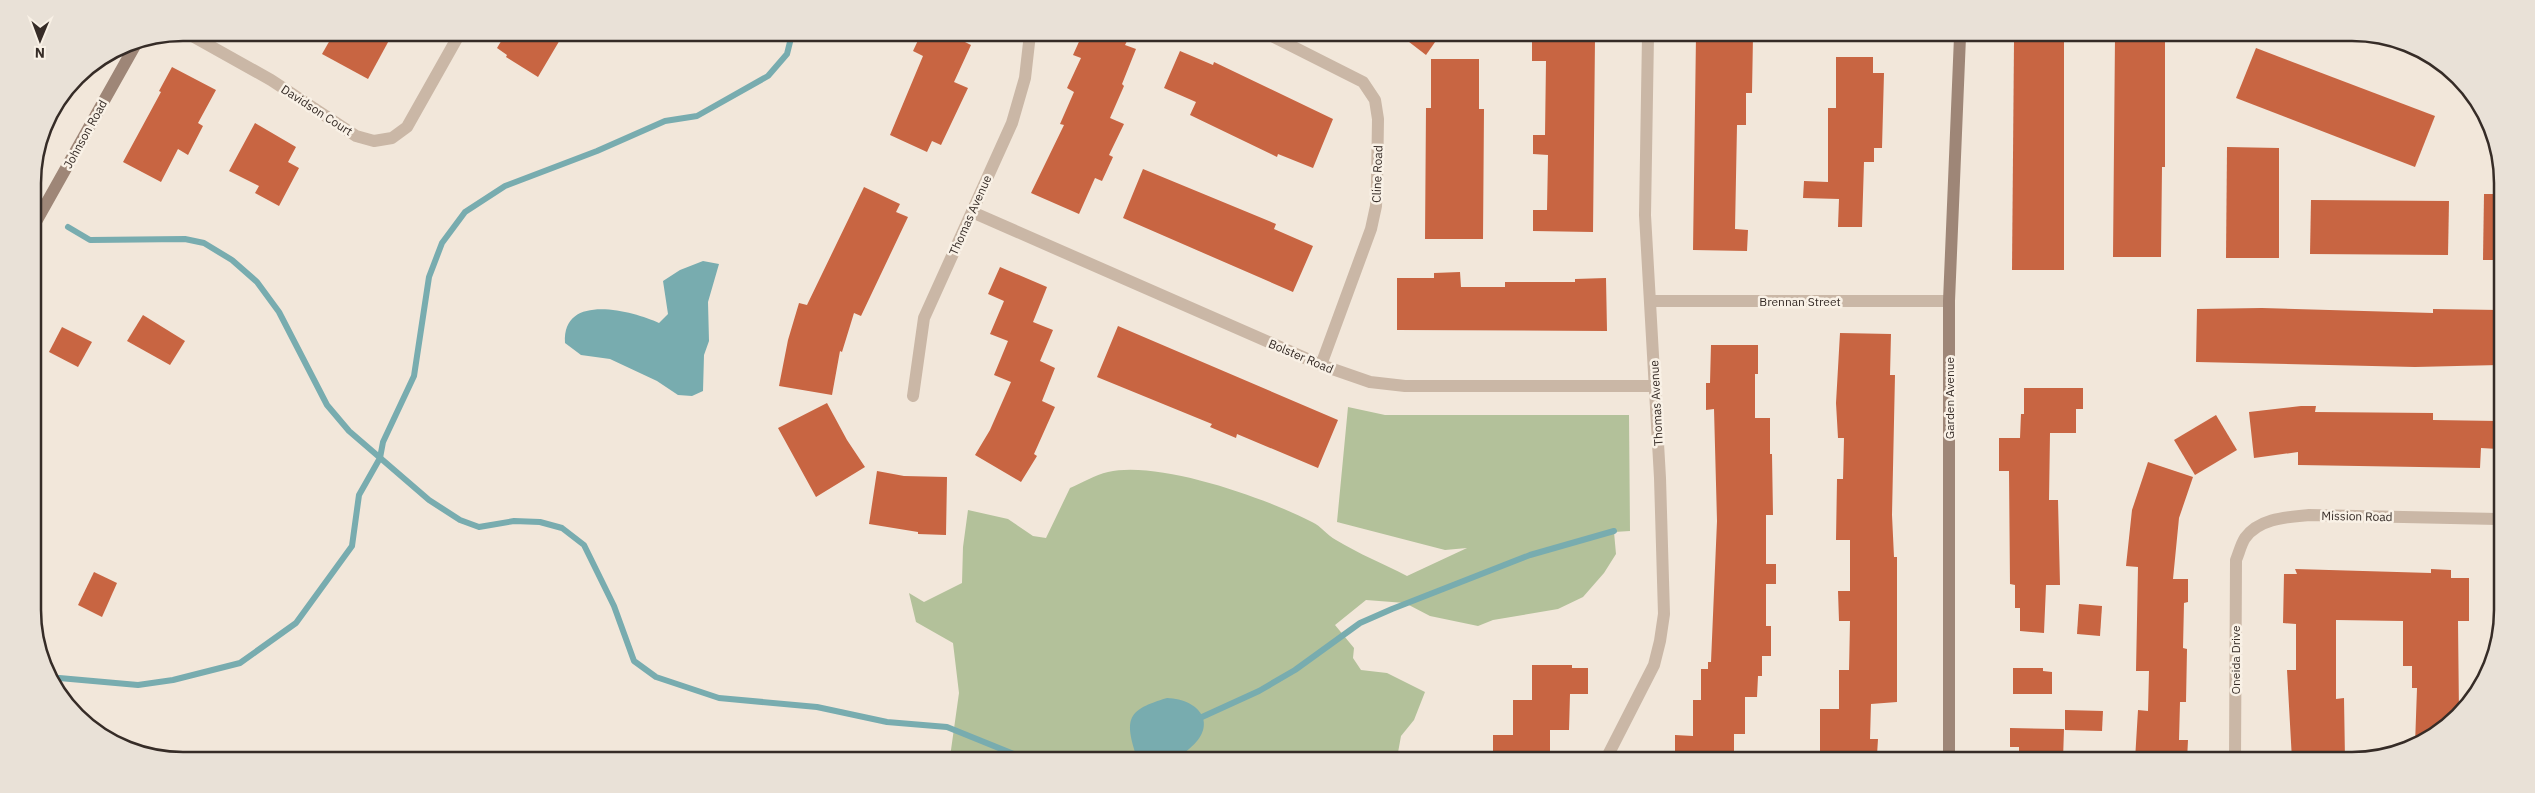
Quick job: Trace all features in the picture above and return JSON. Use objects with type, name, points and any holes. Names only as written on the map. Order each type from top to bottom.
[{"type":"street","name":"Davidson Court","points":[[203,41],[271,80],[356,136],[374,141],[392,138],[407,127],[455,41]]},
{"type":"street","name":"Thomas Avenue","points":[[913,396],[924,318],[1020,101],[1029,41]]},
{"type":"street","name":"Cline Road","points":[[1282,41],[1362,82],[1375,100],[1378,119],[1376,206],[1371,229],[1321,365]]},
{"type":"street","name":"Thomas Avenue","points":[[1610,751],[1648,678],[1660,641],[1664,614],[1652,301],[1645,215],[1648,41]]},
{"type":"street","name":"Garden Avenue","points":[[1949,751],[1949,300],[1960,41]]},
{"type":"street","name":"Johnson Road","points":[[42,211],[132,51]]},
{"type":"street","name":"Bolster Road","points":[[972,212],[1321,365],[1370,382],[1405,386],[1654,386]]},
{"type":"street","name":"Brennan Street","points":[[1652,301],[1949,300]]},
{"type":"street","name":"Mission Road","points":[[2236,560],[2244,539],[2255,528],[2278,518],[2309,515],[2494,518]]},
{"type":"street","name":"Oneida Drive","points":[[2235,751],[2236,560]]},
{"type":"green space","points":[[1348,407],[1385,415],[1629,415],[1630,531],[1614,532],[1616,554],[1604,573],[1583,597],[1558,609],[1493,620],[1478,626],[1430,616],[1405,603],[1366,600],[1335,625],[1354,648],[1353,658],[1361,670],[1387,673],[1425,692],[1414,720],[1401,736],[1398,751],[951,752],[959,693],[953,643],[916,622],[909,593],[924,602],[962,583],[963,547],[968,510],[1008,519],[1033,536],[1046,538],[1070,488],[1108,472],[1129,470],[1154,471],[1212,483],[1268,502],[1312,522],[1345,545],[1407,576],[1467,548],[1445,550],[1337,522]]},
{"type":"water","points":[[703,261],[719,264],[708,302],[709,341],[704,355],[703,391],[692,396],[678,395],[657,381],[610,359],[581,355],[565,343],[567,327],[575,317],[586,311],[601,309],[617,311],[647,318],[659,323],[668,314],[663,281],[680,270]]},
{"type":"water","points":[[1167,698],[1179,699],[1189,703],[1202,715],[1203,731],[1198,740],[1186,752],[1135,752],[1130,725],[1132,718],[1137,712],[1154,702]]},
{"type":"building","points":[[329,41],[389,41],[368,79],[322,54]]},
{"type":"building","points":[[501,41],[559,41],[538,77],[506,57],[507,55],[497,48]]},
{"type":"building","points":[[918,41],[963,41],[971,45],[954,82],[968,88],[941,145],[932,141],[927,152],[890,135],[923,56],[913,51]]},
{"type":"building","points":[[1079,41],[1127,41],[1125,45],[1136,49],[1122,84],[1124,86],[1110,118],[1124,124],[1109,155],[1113,157],[1102,181],[1095,178],[1079,214],[1031,193],[1064,125],[1060,124],[1074,92],[1067,88],[1081,58],[1073,55]]},
{"type":"building","points":[[1408,41],[1436,41],[1426,55]]},
{"type":"building","points":[[1532,41],[1595,41],[1593,232],[1533,231],[1533,210],[1547,210],[1548,155],[1533,154],[1533,135],[1545,135],[1546,61],[1532,61]]},
{"type":"building","points":[[1696,41],[1753,41],[1752,93],[1746,93],[1746,125],[1737,125],[1735,229],[1748,230],[1747,251],[1693,250]]},
{"type":"building","points":[[2115,41],[2165,41],[2165,167],[2162,167],[2161,257],[2113,257]]},
{"type":"building","points":[[2014,42],[2064,42],[2064,270],[2012,270]]},
{"type":"building","points":[[2256,48],[2435,116],[2415,167],[2236,98]]},
{"type":"building","points":[[1180,51],[1213,65],[1214,62],[1333,119],[1313,168],[1278,154],[1277,157],[1190,115],[1196,102],[1164,88]]},
{"type":"building","points":[[1836,57],[1873,57],[1873,73],[1884,73],[1882,148],[1874,148],[1874,162],[1864,162],[1862,227],[1838,227],[1839,199],[1803,198],[1804,181],[1828,182],[1828,108],[1836,108]]},
{"type":"building","points":[[1431,59],[1479,59],[1479,109],[1484,109],[1483,239],[1425,239],[1426,108],[1431,108]]},
{"type":"building","points":[[172,67],[216,90],[198,123],[203,126],[188,155],[178,149],[161,182],[123,162],[161,92],[159,91]]},
{"type":"building","points":[[255,123],[296,147],[288,162],[299,168],[279,206],[255,193],[259,186],[229,171]]},
{"type":"building","points":[[2227,147],[2279,148],[2279,258],[2226,258]]},
{"type":"building","points":[[1143,169],[1276,224],[1274,229],[1313,246],[1293,292],[1123,218]]},
{"type":"building","points":[[864,187],[900,204],[896,212],[908,217],[861,316],[854,313],[842,352],[840,351],[832,395],[779,386],[788,340],[799,303],[807,305]]},
{"type":"building","points":[[2484,194],[2494,194],[2494,260],[2483,260]]},
{"type":"building","points":[[2311,200],[2449,201],[2448,255],[2310,254]]},
{"type":"building","points":[[1000,267],[1047,287],[1033,322],[1053,330],[1040,361],[1055,368],[1042,401],[1055,407],[1034,454],[1037,456],[1021,482],[975,455],[990,430],[1011,382],[994,375],[1008,341],[990,334],[1004,301],[988,294]]},
{"type":"building","points":[[1460,272],[1461,287],[1505,287],[1505,282],[1575,282],[1575,279],[1606,278],[1607,331],[1397,330],[1397,278],[1434,278],[1434,273]]},
{"type":"building","points":[[2262,308],[2433,313],[2433,309],[2494,310],[2494,365],[2415,367],[2196,362],[2197,309]]},
{"type":"building","points":[[143,315],[185,341],[170,365],[127,341]]},
{"type":"building","points":[[1118,326],[1338,420],[1318,468],[1237,434],[1236,438],[1210,427],[1212,424],[1097,377]]},
{"type":"building","points":[[62,327],[92,342],[78,367],[49,352]]},
{"type":"building","points":[[1840,333],[1891,334],[1890,375],[1895,375],[1892,515],[1894,557],[1897,557],[1897,702],[1871,704],[1870,739],[1878,739],[1877,751],[1820,751],[1820,709],[1839,709],[1839,670],[1849,670],[1850,621],[1839,621],[1838,591],[1850,591],[1850,540],[1836,540],[1837,479],[1843,479],[1844,438],[1838,438],[1836,403]]},
{"type":"building","points":[[1711,345],[1758,345],[1758,374],[1755,374],[1755,418],[1770,418],[1770,454],[1772,454],[1773,515],[1766,515],[1766,564],[1776,564],[1776,584],[1766,584],[1766,626],[1771,626],[1771,656],[1762,656],[1762,676],[1758,676],[1757,697],[1745,697],[1745,734],[1734,734],[1734,751],[1675,751],[1675,735],[1693,736],[1693,700],[1701,700],[1701,669],[1708,669],[1708,662],[1711,662],[1717,521],[1714,409],[1706,410],[1706,383],[1710,383]]},
{"type":"building","points":[[2024,388],[2083,388],[2083,409],[2076,409],[2076,433],[2050,433],[2049,500],[2058,500],[2060,585],[2046,585],[2044,633],[2020,631],[2020,608],[2015,608],[2015,585],[2010,584],[2009,471],[1999,471],[1999,438],[2020,438],[2021,414],[2024,414]]},
{"type":"building","points":[[827,403],[847,440],[865,467],[816,497],[778,428]]},
{"type":"building","points":[[2316,406],[2315,412],[2433,413],[2433,420],[2494,421],[2494,449],[2481,448],[2480,468],[2298,465],[2298,452],[2254,458],[2249,412]]},
{"type":"building","points":[[2216,415],[2237,450],[2195,475],[2174,440]]},
{"type":"building","points":[[2148,462],[2193,477],[2179,518],[2173,579],[2188,579],[2188,602],[2184,603],[2183,648],[2187,649],[2186,702],[2180,702],[2179,740],[2188,740],[2187,751],[2136,751],[2138,710],[2148,711],[2149,671],[2136,671],[2138,567],[2126,566],[2132,510]]},
{"type":"building","points":[[877,471],[904,476],[947,477],[946,535],[918,534],[918,532],[869,524]]},
{"type":"building","points":[[2295,569],[2431,573],[2431,569],[2451,570],[2451,578],[2469,578],[2469,621],[2458,621],[2459,702],[2431,728],[2415,736],[2417,688],[2412,688],[2412,666],[2403,666],[2403,621],[2336,620],[2336,699],[2344,698],[2345,751],[2292,751],[2287,670],[2296,670],[2296,624],[2283,623],[2284,574],[2297,574]]},
{"type":"building","points":[[94,572],[117,583],[102,617],[78,605]]},
{"type":"building","points":[[2079,604],[2102,606],[2100,636],[2077,634]]},
{"type":"building","points":[[1532,665],[1572,665],[1572,668],[1588,668],[1588,694],[1570,694],[1569,730],[1550,730],[1550,751],[1493,751],[1493,735],[1513,735],[1513,700],[1532,700]]},
{"type":"building","points":[[2013,668],[2043,668],[2043,671],[2052,672],[2052,694],[2013,694]]},
{"type":"building","points":[[2065,710],[2103,711],[2102,731],[2065,730]]},
{"type":"building","points":[[2010,728],[2064,729],[2063,751],[2019,751],[2019,747],[2010,747]]},
{"type":"waterway","points":[[59,678],[138,685],[173,680],[240,663],[296,623],[352,546],[359,495],[380,458],[383,442],[414,376],[429,277],[442,243],[465,212],[505,186],[597,151],[665,121],[697,116],[768,76],[787,54],[790,41]]},
{"type":"waterway","points":[[68,227],[90,240],[185,239],[204,243],[232,260],[257,282],[279,312],[327,405],[349,431],[429,500],[460,520],[479,527],[514,521],[540,522],[562,528],[584,545],[614,606],[634,661],[656,677],[719,698],[817,707],[887,722],[947,727],[1008,752]]},
{"type":"waterway","points":[[1202,717],[1259,691],[1295,670],[1360,623],[1530,555],[1614,531]]}]
